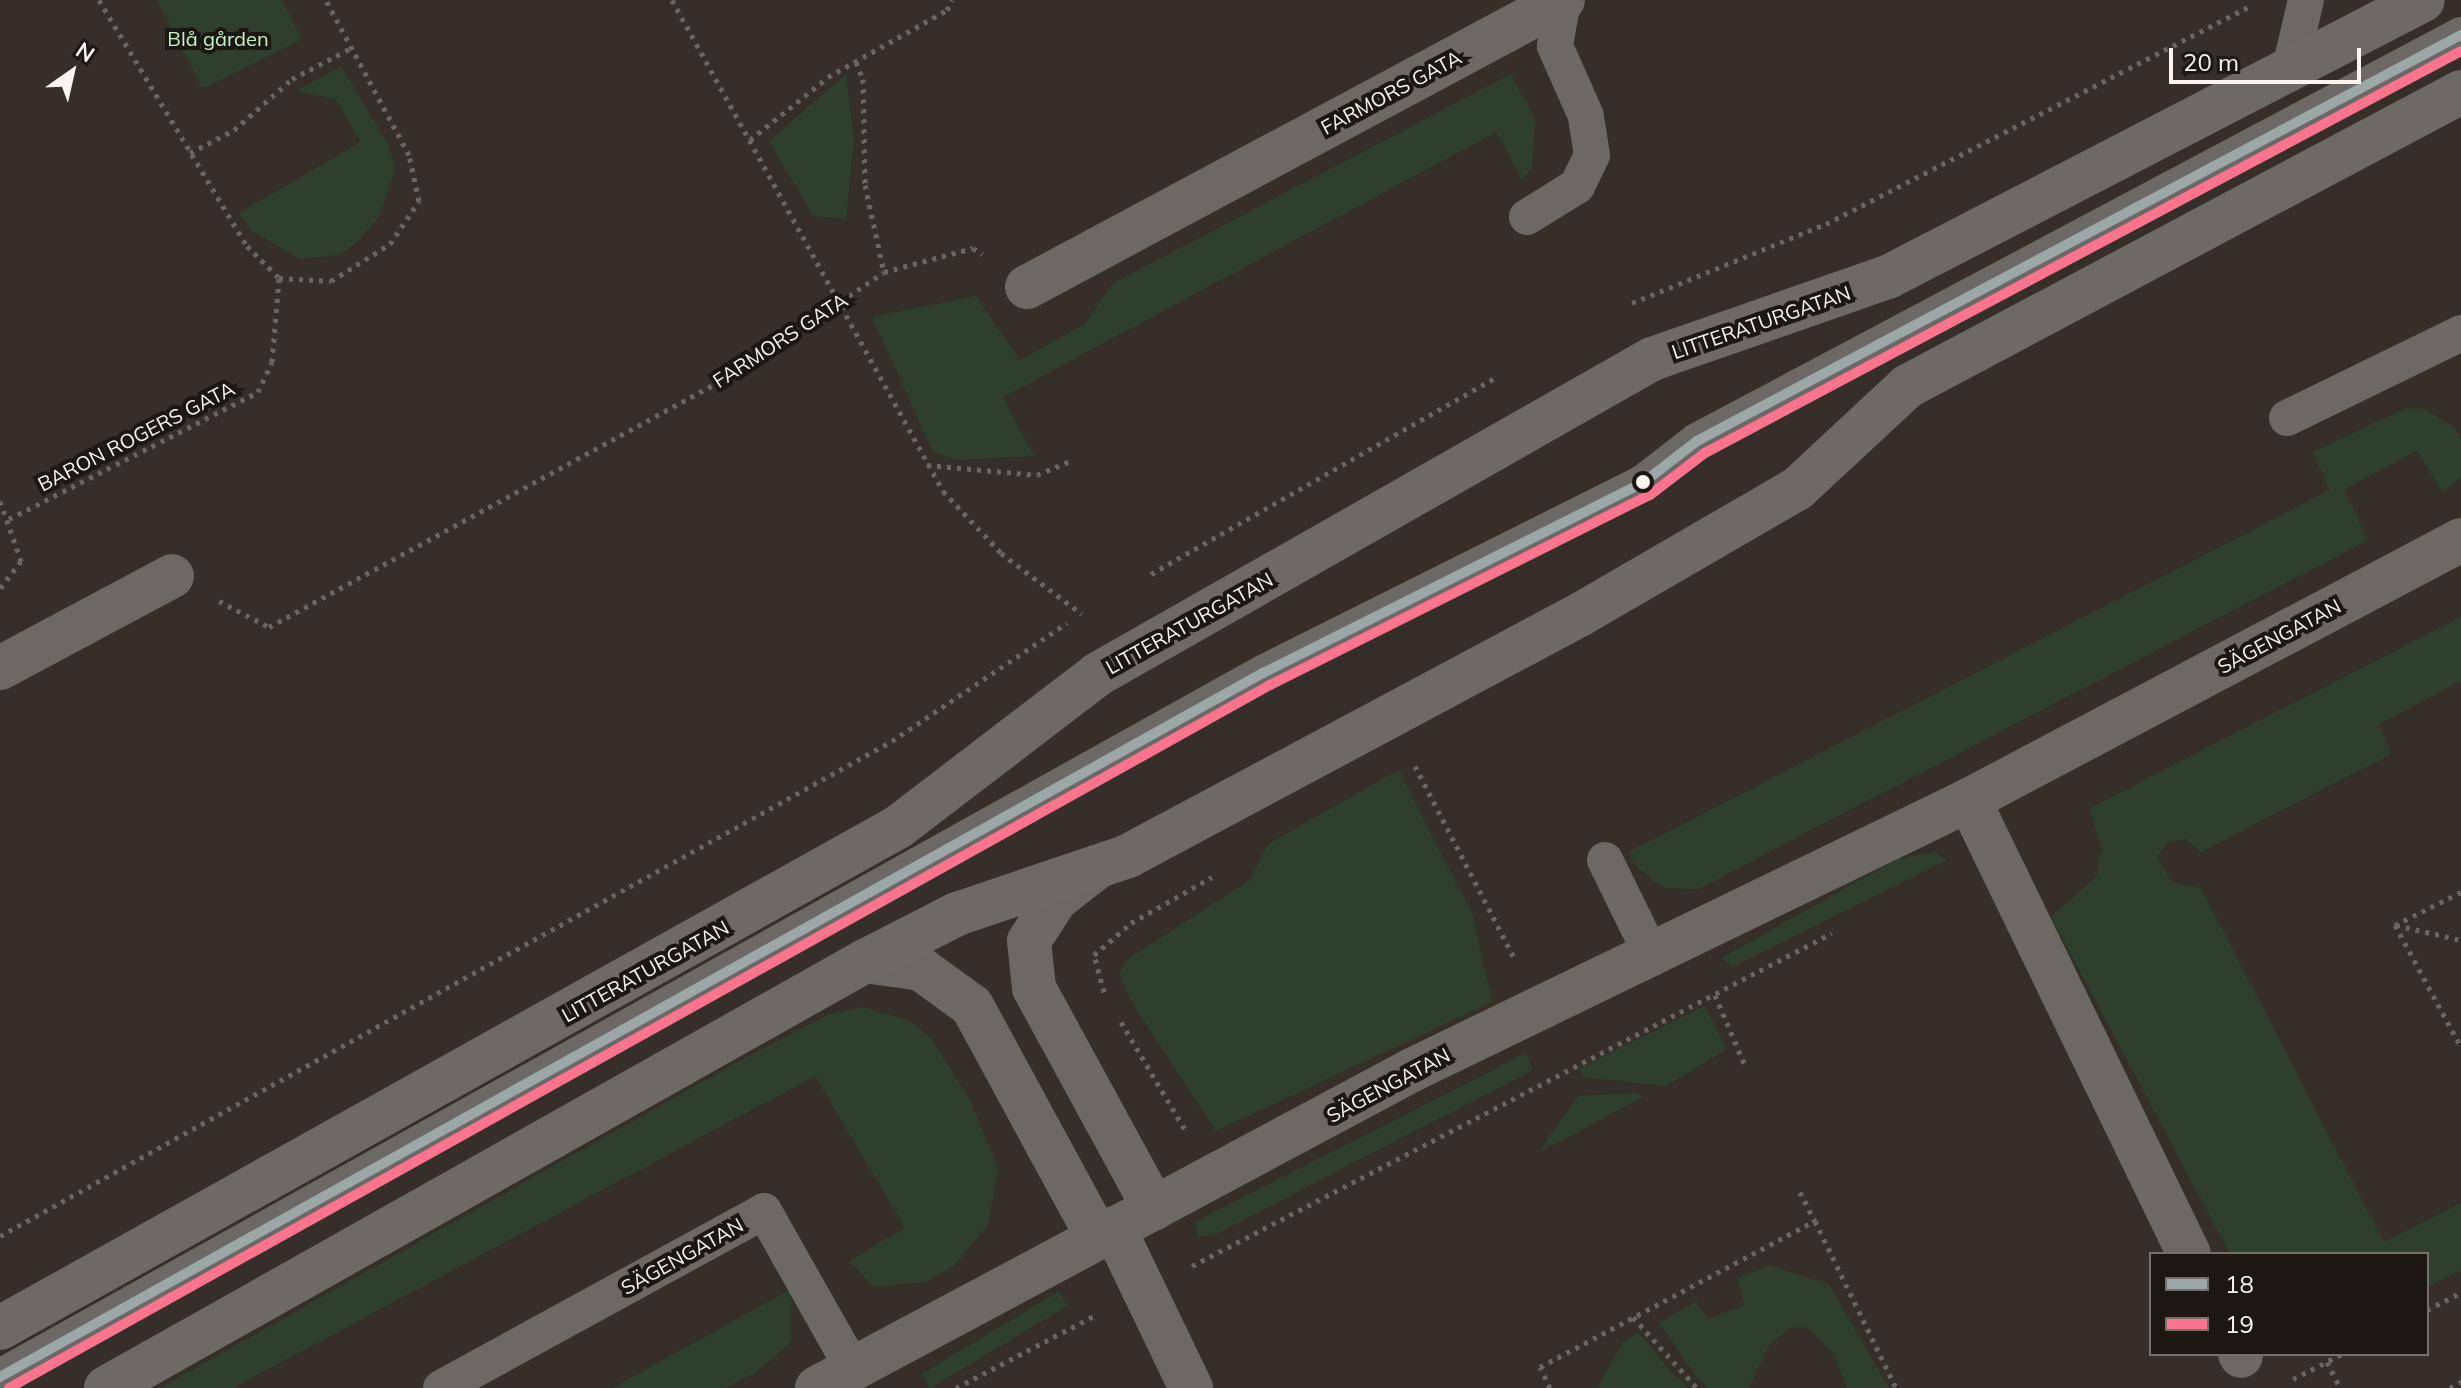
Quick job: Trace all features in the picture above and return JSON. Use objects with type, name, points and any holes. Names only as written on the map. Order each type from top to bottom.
[{"type":"street","name":"FARMORS GATA","points":[[1027,287],[1563,0]]},
{"type":"street","name":"LITTERATURGATAN","points":[[0,1328],[898,827],[1098,674],[1652,359],[1888,277],[2423,0]]},
{"type":"street","points":[[106,1388],[865,961],[957,914],[1096,868],[1581,614],[1797,489],[1908,386],[2461,92]]},
{"type":"street","name":"SÄGENGATAN","points":[[835,1379],[1106,1233],[1539,1007],[1653,958],[1969,800],[2461,540]]},
{"type":"street","points":[[0,668],[172,576]]},
{"type":"street","points":[[1969,800],[2188,1252]]},
{"type":"street","points":[[1096,868],[1056,899],[1029,941],[1034,988],[1167,1201]]},
{"type":"street","points":[[865,961],[921,969],[972,1006],[1106,1233],[1144,1290],[1191,1388]]},
{"type":"lane","points":[[1527,217],[1577,186],[1592,155],[1586,116],[1555,46],[1563,0]]},
{"type":"lane","points":[[2290,68],[2306,0]]},
{"type":"lane","points":[[0,1377],[1240,686],[1644,482],[1697,441],[2461,35]]},
{"type":"lane","points":[[2287,418],[2458,343]]},
{"type":"lane","points":[[1605,860],[1653,958]]},
{"type":"lane","name":"SÄGENGATAN","points":[[441,1388],[764,1211],[835,1379]]},
{"type":"path","points":[[99,0],[247,246],[279,278],[331,281],[390,244],[419,201],[409,155],[326,0]]},
{"type":"path","points":[[672,0],[840,302],[926,465],[972,526],[1082,614]]},
{"type":"path","points":[[750,140],[856,62],[947,10],[952,0]]},
{"type":"path","points":[[1624,308],[1826,224],[2262,0]]},
{"type":"path","points":[[190,153],[234,130],[292,79],[351,48]]},
{"type":"path","points":[[856,62],[863,79],[865,185],[884,272]]},
{"type":"path","name":"FARMORS GATA","points":[[172,576],[269,627],[707,388],[884,272],[973,248],[1027,287]]},
{"type":"path","name":"BARON ROGERS GATA","points":[[9,519],[258,392],[272,362],[279,278]]},
{"type":"path","points":[[1139,581],[1512,369]]},
{"type":"path","points":[[926,465],[1037,475],[1068,462]]},
{"type":"path","points":[[0,501],[9,519],[21,561],[0,589]]},
{"type":"path","points":[[0,1236],[892,741],[1092,609]]},
{"type":"path","points":[[1409,754],[1539,1007],[1563,1069]]},
{"type":"path","points":[[1111,1005],[1094,955],[1131,923],[1207,884],[1215,872]]},
{"type":"path","points":[[2395,925],[2461,892]]},
{"type":"path","points":[[2395,925],[2461,940]]},
{"type":"path","points":[[2395,925],[2461,1047]]},
{"type":"path","points":[[956,1388],[1563,1069],[1841,929]]},
{"type":"path","points":[[1715,995],[1746,1068]]},
{"type":"path","points":[[1119,1018],[1191,1141],[1167,1201],[1171,1232],[1188,1268]]},
{"type":"path","points":[[1800,1192],[1896,1388]]},
{"type":"path","points":[[1550,1388],[1540,1367],[1815,1221]]},
{"type":"path","points":[[2429,1309],[2461,1293]]},
{"type":"path","points":[[1633,1317],[1697,1388]]},
{"type":"path","points":[[2289,1381],[2338,1356]]},
{"type":"path","points":[[2327,1362],[2340,1388]]},
{"type":"path","points":[[2450,1388],[2461,1382]]},
{"type":"green space","name":"Blå gården","points":[[157,0],[282,0],[302,39],[202,89]]},
{"type":"green space","points":[[341,66],[389,146],[395,169],[379,217],[358,241],[340,255],[300,259],[253,232],[239,213],[361,142],[335,99],[296,91]]},
{"type":"green space","points":[[846,74],[854,137],[846,219],[813,216],[769,141]]},
{"type":"green space","points":[[1511,74],[1535,119],[1532,168],[1522,180],[1496,132],[1003,397],[1034,456],[955,460],[933,452],[872,317],[976,296],[1020,360],[1085,324],[1112,284]]},
{"type":"green space","points":[[2407,408],[2425,409],[2454,427],[2461,437],[2461,477],[2443,493],[2417,451],[2344,489],[2368,540],[1698,889],[1663,888],[1634,864],[1629,852],[2330,490],[2312,452]]},
{"type":"green space","points":[[2461,617],[2461,681],[2379,724],[2391,754],[2201,852],[2186,839],[2169,842],[2157,856],[2172,882],[2201,888],[2384,1242],[2461,1203],[2461,1270],[2429,1286],[2429,1252],[2229,1252],[2051,917],[2096,877],[2101,849],[2090,808]]},
{"type":"green space","points":[[1399,770],[1473,916],[1492,1002],[1216,1131],[1132,1003],[1119,974],[1126,960],[1250,880],[1268,844]]},
{"type":"green space","points":[[1935,852],[1947,860],[1732,967],[1721,958],[1898,859]]},
{"type":"green space","points":[[1705,1006],[1727,1049],[1666,1086],[1584,1077],[1578,1069]]},
{"type":"green space","points":[[863,1007],[910,1021],[931,1038],[970,1100],[998,1168],[988,1225],[953,1267],[925,1282],[874,1287],[849,1261],[905,1228],[815,1076],[233,1388],[160,1388],[743,1059],[829,1014]]},
{"type":"green space","points":[[1526,1053],[1533,1070],[1214,1235],[1198,1237],[1195,1222]]},
{"type":"green space","points":[[1637,1093],[1643,1097],[1538,1153],[1578,1096]]},
{"type":"green space","points":[[1768,1265],[1829,1284],[1889,1388],[1847,1388],[1834,1354],[1807,1327],[1790,1328],[1769,1345],[1749,1388],[1708,1388],[1698,1379],[1659,1323],[1696,1301],[1708,1319],[1745,1305],[1737,1279]]},
{"type":"green space","points":[[791,1289],[791,1342],[757,1372],[725,1388],[612,1388]]},
{"type":"green space","points":[[1059,1291],[1068,1306],[931,1388],[921,1374]]},
{"type":"green space","points":[[1638,1332],[1671,1372],[1689,1388],[1597,1388],[1623,1342]]},
{"type":"transit line","name":"18","points":[[0,1377],[1263,673],[1644,482],[1697,441],[2461,35]]},
{"type":"transit line","name":"19","points":[[9,1388],[1270,685],[1650,495],[1705,453],[2461,51]]}]
